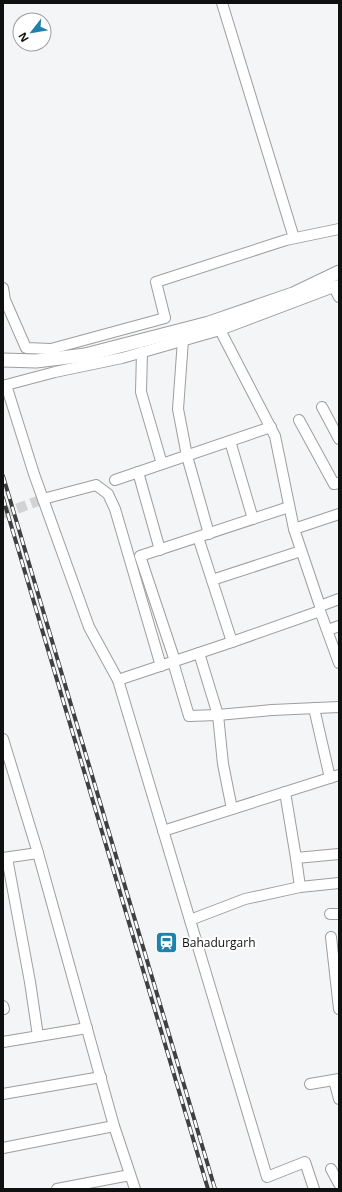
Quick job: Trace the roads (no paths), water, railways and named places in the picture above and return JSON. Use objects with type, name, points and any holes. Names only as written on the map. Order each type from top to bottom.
[{"type":"main road","points":[[3,360],[36,361],[85,355],[209,323],[292,294],[339,272]]},
{"type":"street","points":[[222,3],[294,238]]},
{"type":"street","points":[[3,288],[5,300],[26,348],[51,349],[165,318],[156,282],[294,238],[339,228]]},
{"type":"street","points":[[314,1189],[304,1162],[266,1177],[118,680],[89,627],[43,499],[4,380],[142,352],[220,330],[336,286],[339,297]]},
{"type":"street","points":[[220,330],[276,436],[294,529],[339,663]]},
{"type":"street","points":[[183,340],[178,409],[187,456],[209,534]]},
{"type":"street","points":[[142,352],[142,392],[162,464]]},
{"type":"street","points":[[322,407],[339,439]]},
{"type":"street","points":[[300,420],[334,484],[339,483]]},
{"type":"street","points":[[116,480],[271,427]]},
{"type":"street","points":[[230,441],[253,519]]},
{"type":"street","points":[[138,472],[160,550]]},
{"type":"street","points":[[43,499],[96,485],[108,494],[115,509],[161,666]]},
{"type":"street","points":[[289,507],[140,556],[174,661],[188,716],[339,707]]},
{"type":"street","points":[[294,529],[339,514]]},
{"type":"street","points":[[198,537],[232,642]]},
{"type":"street","points":[[212,580],[301,551]]},
{"type":"street","points":[[118,680],[232,642],[320,608],[339,599]]},
{"type":"street","points":[[328,630],[339,626]]},
{"type":"street","points":[[199,653],[218,715],[223,764],[232,809]]},
{"type":"street","points":[[164,831],[334,777],[314,708]]},
{"type":"street","points":[[3,739],[38,854],[114,1126],[135,1189]]},
{"type":"street","points":[[285,792],[300,888]]},
{"type":"street","points":[[38,854],[5,858],[30,982],[38,1036]]},
{"type":"street","points":[[296,858],[339,854]]},
{"type":"street","points":[[190,920],[245,900],[300,888],[339,883]]},
{"type":"street","points":[[331,937],[337,970],[339,1009]]},
{"type":"street","points":[[3,1042],[87,1028]]},
{"type":"street","points":[[3,1094],[100,1077]]},
{"type":"street","points":[[310,1084],[336,1080],[339,1099]]},
{"type":"street","points":[[3,1148],[114,1126]]},
{"type":"street","points":[[331,1169],[339,1184]]},
{"type":"street","points":[[57,1189],[130,1175]]},
{"type":"tunnel","points":[[3,514],[43,499]]},
{"type":"railway","points":[[3,476],[215,1189]]},
{"type":"railway","points":[[3,498],[208,1189]]},
{"type":"place","name":"Bahadurgarh","points":[[167,942]]}]
